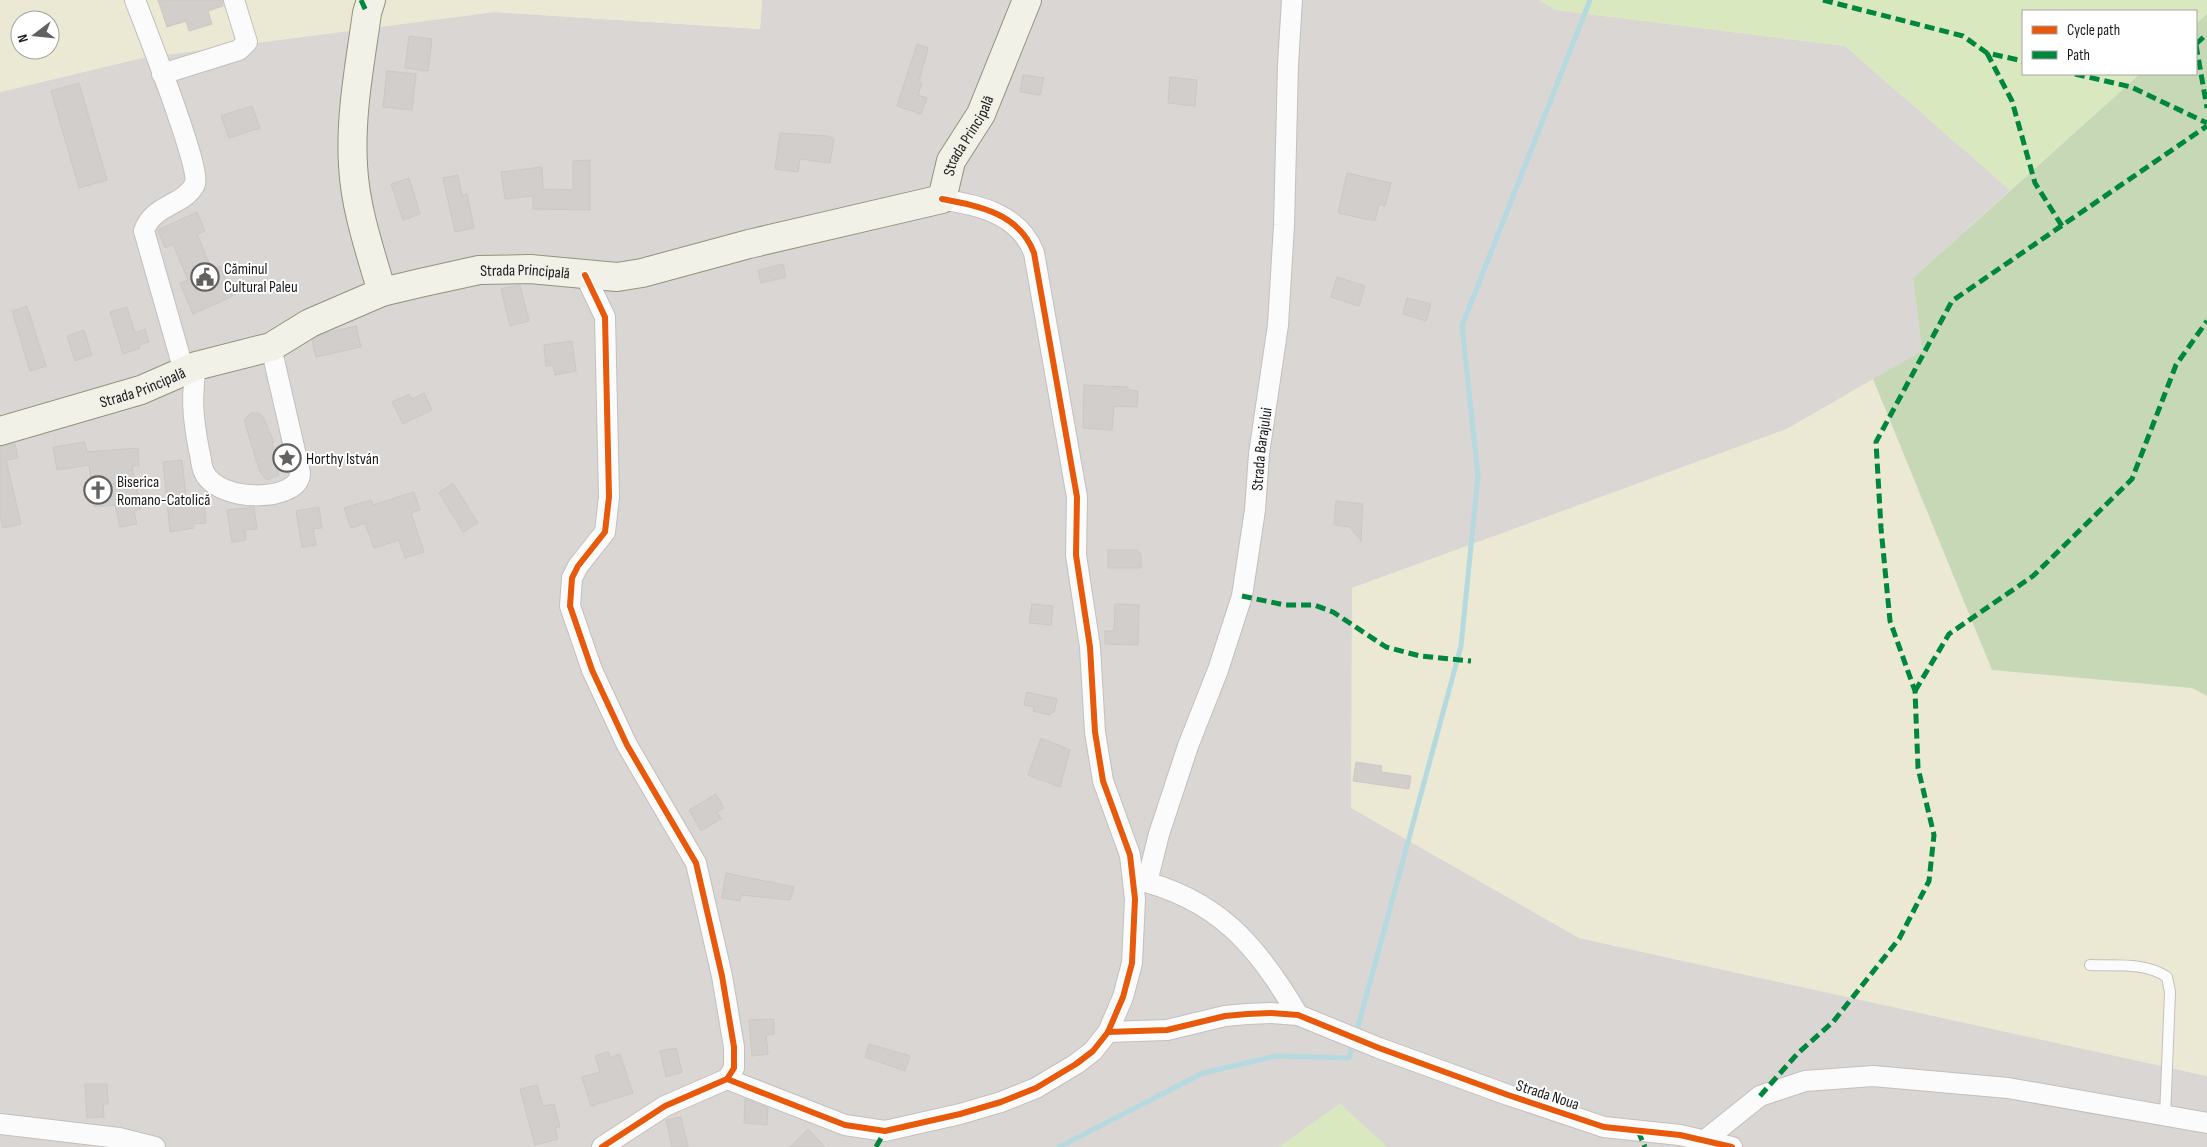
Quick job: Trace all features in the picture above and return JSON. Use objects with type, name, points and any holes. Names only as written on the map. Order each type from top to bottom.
[{"type":"main road","points":[[371,0],[367,13],[353,116],[353,167],[361,216],[382,292]]},
{"type":"main road","name":"Strada Principală","points":[[0,431],[141,390],[190,368],[271,347],[310,323],[382,292],[479,270],[530,269],[617,277],[642,273],[748,244],[942,199],[951,162],[981,114],[1023,14],[1027,0]]},
{"type":"street","points":[[135,0],[189,149],[196,177],[195,184],[187,194],[156,211],[147,222],[144,232],[190,368],[192,414],[204,473],[223,490],[232,494],[247,496],[280,492],[298,483],[300,473],[271,347]]},
{"type":"street","points":[[162,74],[239,50],[247,42],[234,0]]},
{"type":"street","name":"Strada Barajului","points":[[1140,880],[1159,834],[1188,746],[1218,670],[1242,596],[1255,510],[1259,454],[1278,325],[1284,225],[1288,65],[1292,0]]},
{"type":"street","points":[[727,1079],[845,1125],[885,1131],[960,1114],[1001,1102],[1036,1088],[1076,1064],[1093,1051],[1108,1032],[1123,997],[1132,963],[1136,924],[1136,899],[1140,880],[1103,781],[1095,732],[1090,647],[1076,555],[1076,497],[1034,253],[1026,235],[1004,216],[942,199]]},
{"type":"street","points":[[585,275],[605,318],[609,497],[605,532],[578,566],[572,578],[570,606],[592,670],[626,745],[696,863],[722,976],[734,1047],[734,1068],[727,1079],[665,1106],[602,1147]]},
{"type":"street","points":[[1140,880],[1192,898],[1222,918],[1254,950],[1303,1017]]},
{"type":"street","name":"Strada Noua","points":[[1108,1032],[1167,1030],[1225,1016],[1247,1014],[1271,1013],[1303,1017],[1508,1095],[1604,1127],[1705,1140],[1732,1147]]},
{"type":"street","points":[[1705,1140],[1760,1096],[1805,1080],[1873,1076],[2008,1088],[2207,1124]]},
{"type":"street","points":[[0,1124],[118,1138],[155,1147]]},
{"type":"lane","points":[[2090,964],[2141,967],[2156,970],[2168,978],[2170,992],[2165,1117]]},
{"type":"shaded area","points":[[0,0],[762,0],[760,29],[494,12],[142,58],[0,92]]},
{"type":"shaded area","points":[[762,0],[1539,0],[1556,10],[1845,46],[2010,190],[1913,278],[1922,351],[1787,429],[1352,588],[1579,938],[2207,1076],[2207,1147],[1387,1147],[1340,1104],[1279,1147],[0,1147],[0,92],[142,58],[494,12],[760,29]]},
{"type":"shaded area","points":[[1873,379],[1992,670],[2192,688],[2207,696],[2207,1076],[1579,938],[1351,808],[1352,588],[1787,429]]},
{"type":"green space","points":[[1539,0],[2207,0],[2207,14],[2197,23],[2197,10],[2022,10],[2022,75],[2139,75],[2010,190],[1845,46],[1556,10]]},
{"type":"green space","points":[[2207,14],[2207,696],[2192,688],[1992,670],[1873,379],[1922,351],[1913,278],[2139,75],[2197,75],[2197,23]]},
{"type":"green space","points":[[1340,1104],[1387,1147],[1279,1147]]},
{"type":"building","points":[[158,0],[222,0],[223,6],[208,11],[212,24],[189,31],[186,21],[167,27]]},
{"type":"building","points":[[409,36],[432,39],[428,71],[405,68]]},
{"type":"building","points":[[917,44],[928,48],[919,81],[922,83],[918,95],[927,98],[921,114],[897,106]]},
{"type":"building","points":[[387,71],[416,74],[412,110],[383,107]]},
{"type":"building","points":[[1023,75],[1044,78],[1040,95],[1020,92]]},
{"type":"building","points":[[1170,77],[1197,80],[1195,106],[1168,103]]},
{"type":"building","points":[[79,83],[107,180],[79,188],[51,91]]},
{"type":"building","points":[[252,106],[260,128],[229,138],[221,116]]},
{"type":"building","points":[[780,133],[828,136],[834,139],[830,163],[800,159],[798,172],[775,169]]},
{"type":"building","points":[[590,160],[590,210],[533,209],[533,196],[505,199],[501,172],[542,167],[543,189],[573,190],[573,161]]},
{"type":"building","points":[[1347,173],[1391,183],[1385,206],[1379,204],[1375,221],[1338,213]]},
{"type":"building","points":[[458,175],[462,196],[467,194],[474,228],[455,232],[443,178]]},
{"type":"building","points":[[409,178],[420,214],[403,220],[391,184]]},
{"type":"building","points":[[197,212],[205,231],[197,234],[212,270],[220,266],[233,296],[193,314],[180,283],[188,280],[173,244],[165,248],[158,230]]},
{"type":"building","points":[[783,264],[786,277],[761,283],[758,270]]},
{"type":"building","points":[[1337,277],[1365,286],[1359,306],[1331,297]]},
{"type":"building","points":[[520,285],[529,321],[510,326],[501,289]]},
{"type":"building","points":[[1407,298],[1431,304],[1426,321],[1403,314]]},
{"type":"building","points":[[27,306],[46,366],[30,371],[12,311]]},
{"type":"building","points":[[127,307],[135,333],[145,329],[149,342],[139,345],[140,348],[123,354],[110,312]]},
{"type":"building","points":[[356,326],[361,347],[316,357],[312,340],[323,334]]},
{"type":"building","points":[[84,330],[92,355],[75,361],[67,336]]},
{"type":"building","points":[[572,341],[576,371],[555,375],[553,365],[546,366],[544,345]]},
{"type":"building","points":[[1084,385],[1128,387],[1128,390],[1138,391],[1137,407],[1114,406],[1112,430],[1083,428]]},
{"type":"building","points":[[424,393],[432,410],[403,424],[392,402],[409,394],[412,399]]},
{"type":"building","points":[[251,413],[258,413],[263,417],[274,442],[272,443],[278,463],[275,464],[279,475],[267,480],[260,472],[245,424],[245,419]]},
{"type":"building","points":[[85,442],[87,452],[138,448],[139,466],[132,466],[141,509],[134,511],[137,524],[120,527],[115,505],[94,507],[89,465],[57,470],[53,447]]},
{"type":"building","points":[[15,444],[18,458],[6,460],[21,524],[3,528],[0,517],[0,447]]},
{"type":"building","points":[[182,460],[187,505],[204,503],[206,523],[193,524],[194,528],[170,532],[163,462]]},
{"type":"building","points":[[453,483],[478,523],[463,532],[439,493]]},
{"type":"building","points":[[414,492],[420,510],[411,513],[424,552],[405,558],[399,540],[374,548],[365,523],[351,528],[344,508],[371,500],[373,505]]},
{"type":"building","points":[[1336,501],[1363,504],[1361,541],[1350,527],[1334,525]]},
{"type":"building","points":[[254,507],[257,529],[245,530],[246,540],[232,542],[227,510]]},
{"type":"building","points":[[319,507],[322,528],[313,529],[316,545],[302,547],[296,511]]},
{"type":"building","points":[[1108,550],[1136,550],[1141,554],[1141,568],[1108,568]]},
{"type":"building","points":[[1032,604],[1053,606],[1051,625],[1029,623]]},
{"type":"building","points":[[1115,604],[1139,605],[1138,645],[1105,644],[1105,631],[1114,631]]},
{"type":"building","points":[[1027,692],[1057,699],[1054,712],[1050,715],[1033,711],[1034,707],[1024,705]]},
{"type":"building","points":[[1041,738],[1070,750],[1060,787],[1028,775]]},
{"type":"building","points":[[1356,762],[1382,766],[1381,772],[1411,776],[1409,789],[1353,781]]},
{"type":"building","points":[[716,794],[724,808],[717,812],[721,819],[701,831],[689,810]]},
{"type":"building","points":[[726,873],[794,887],[790,900],[741,895],[740,901],[722,898]]},
{"type":"building","points":[[774,1019],[774,1034],[766,1035],[768,1054],[752,1056],[749,1020]]},
{"type":"building","points":[[869,1044],[910,1056],[905,1071],[865,1057]]},
{"type":"building","points":[[676,1048],[682,1072],[666,1077],[660,1051]]},
{"type":"building","points":[[608,1052],[610,1058],[620,1054],[633,1093],[591,1106],[582,1077],[600,1072],[595,1056]]},
{"type":"building","points":[[85,1084],[107,1084],[108,1104],[103,1104],[104,1117],[87,1118]]},
{"type":"building","points":[[537,1085],[543,1106],[554,1104],[560,1127],[555,1128],[558,1139],[535,1145],[520,1089]]},
{"type":"building","points":[[745,1099],[768,1108],[767,1125],[744,1123]]},
{"type":"building","points":[[681,1117],[688,1147],[672,1147],[666,1120]]},
{"type":"building","points":[[808,1129],[825,1147],[790,1147]]},
{"type":"waterway","points":[[1356,1034],[1461,646],[1478,476],[1462,326],[1590,0]]},
{"type":"waterway","points":[[1059,1147],[1203,1073],[1276,1056],[1349,1058],[1353,1042]]},
{"type":"marked path","points":[[361,0],[367,13]]},
{"type":"marked path","points":[[1823,0],[1963,36],[1987,53],[2022,61]]},
{"type":"marked path","points":[[2197,43],[2207,34]]},
{"type":"marked path","points":[[2197,51],[2207,108]]},
{"type":"marked path","points":[[1987,53],[2012,101],[2035,183],[2062,226]]},
{"type":"marked path","points":[[2079,75],[2131,87],[2207,123]]},
{"type":"marked path","points":[[1760,1096],[1798,1053],[1833,1022],[1899,939],[1929,881],[1934,835],[1918,768],[1915,691],[1890,621],[1881,528],[1876,442],[1952,301],[2207,126]]},
{"type":"marked path","points":[[1915,691],[1949,634],[2033,576],[2132,479],[2176,365],[2207,321]]},
{"type":"marked path","points":[[1242,596],[1285,605],[1314,605],[1333,612],[1386,647],[1420,656],[1471,661]]},
{"type":"marked path","points":[[876,1147],[885,1131]]},
{"type":"marked path","points":[[1638,1131],[1645,1147]]},
{"type":"cycle path","points":[[727,1079],[845,1125],[885,1131],[960,1114],[1001,1102],[1036,1088],[1076,1064],[1093,1051],[1108,1032],[1123,997],[1132,963],[1135,899],[1130,855],[1103,781],[1095,732],[1090,647],[1076,555],[1077,497],[1034,253],[1027,239],[1008,220],[983,209],[942,199]]},
{"type":"cycle path","points":[[585,275],[605,317],[609,497],[605,532],[578,566],[572,578],[570,606],[592,670],[627,745],[696,863],[722,976],[734,1047],[734,1068],[727,1079],[665,1106],[602,1147]]},
{"type":"cycle path","points":[[1108,1032],[1167,1030],[1225,1016],[1247,1014],[1298,1015],[1379,1048],[1508,1095],[1604,1127],[1680,1135],[1732,1147]]},
{"type":"place","name":"Căminul Cultural Paleu","points":[[205,277]]},
{"type":"place","name":"Horthy István","points":[[287,458]]},
{"type":"place","name":"Biserica Romano-Catolică","points":[[98,490]]}]
